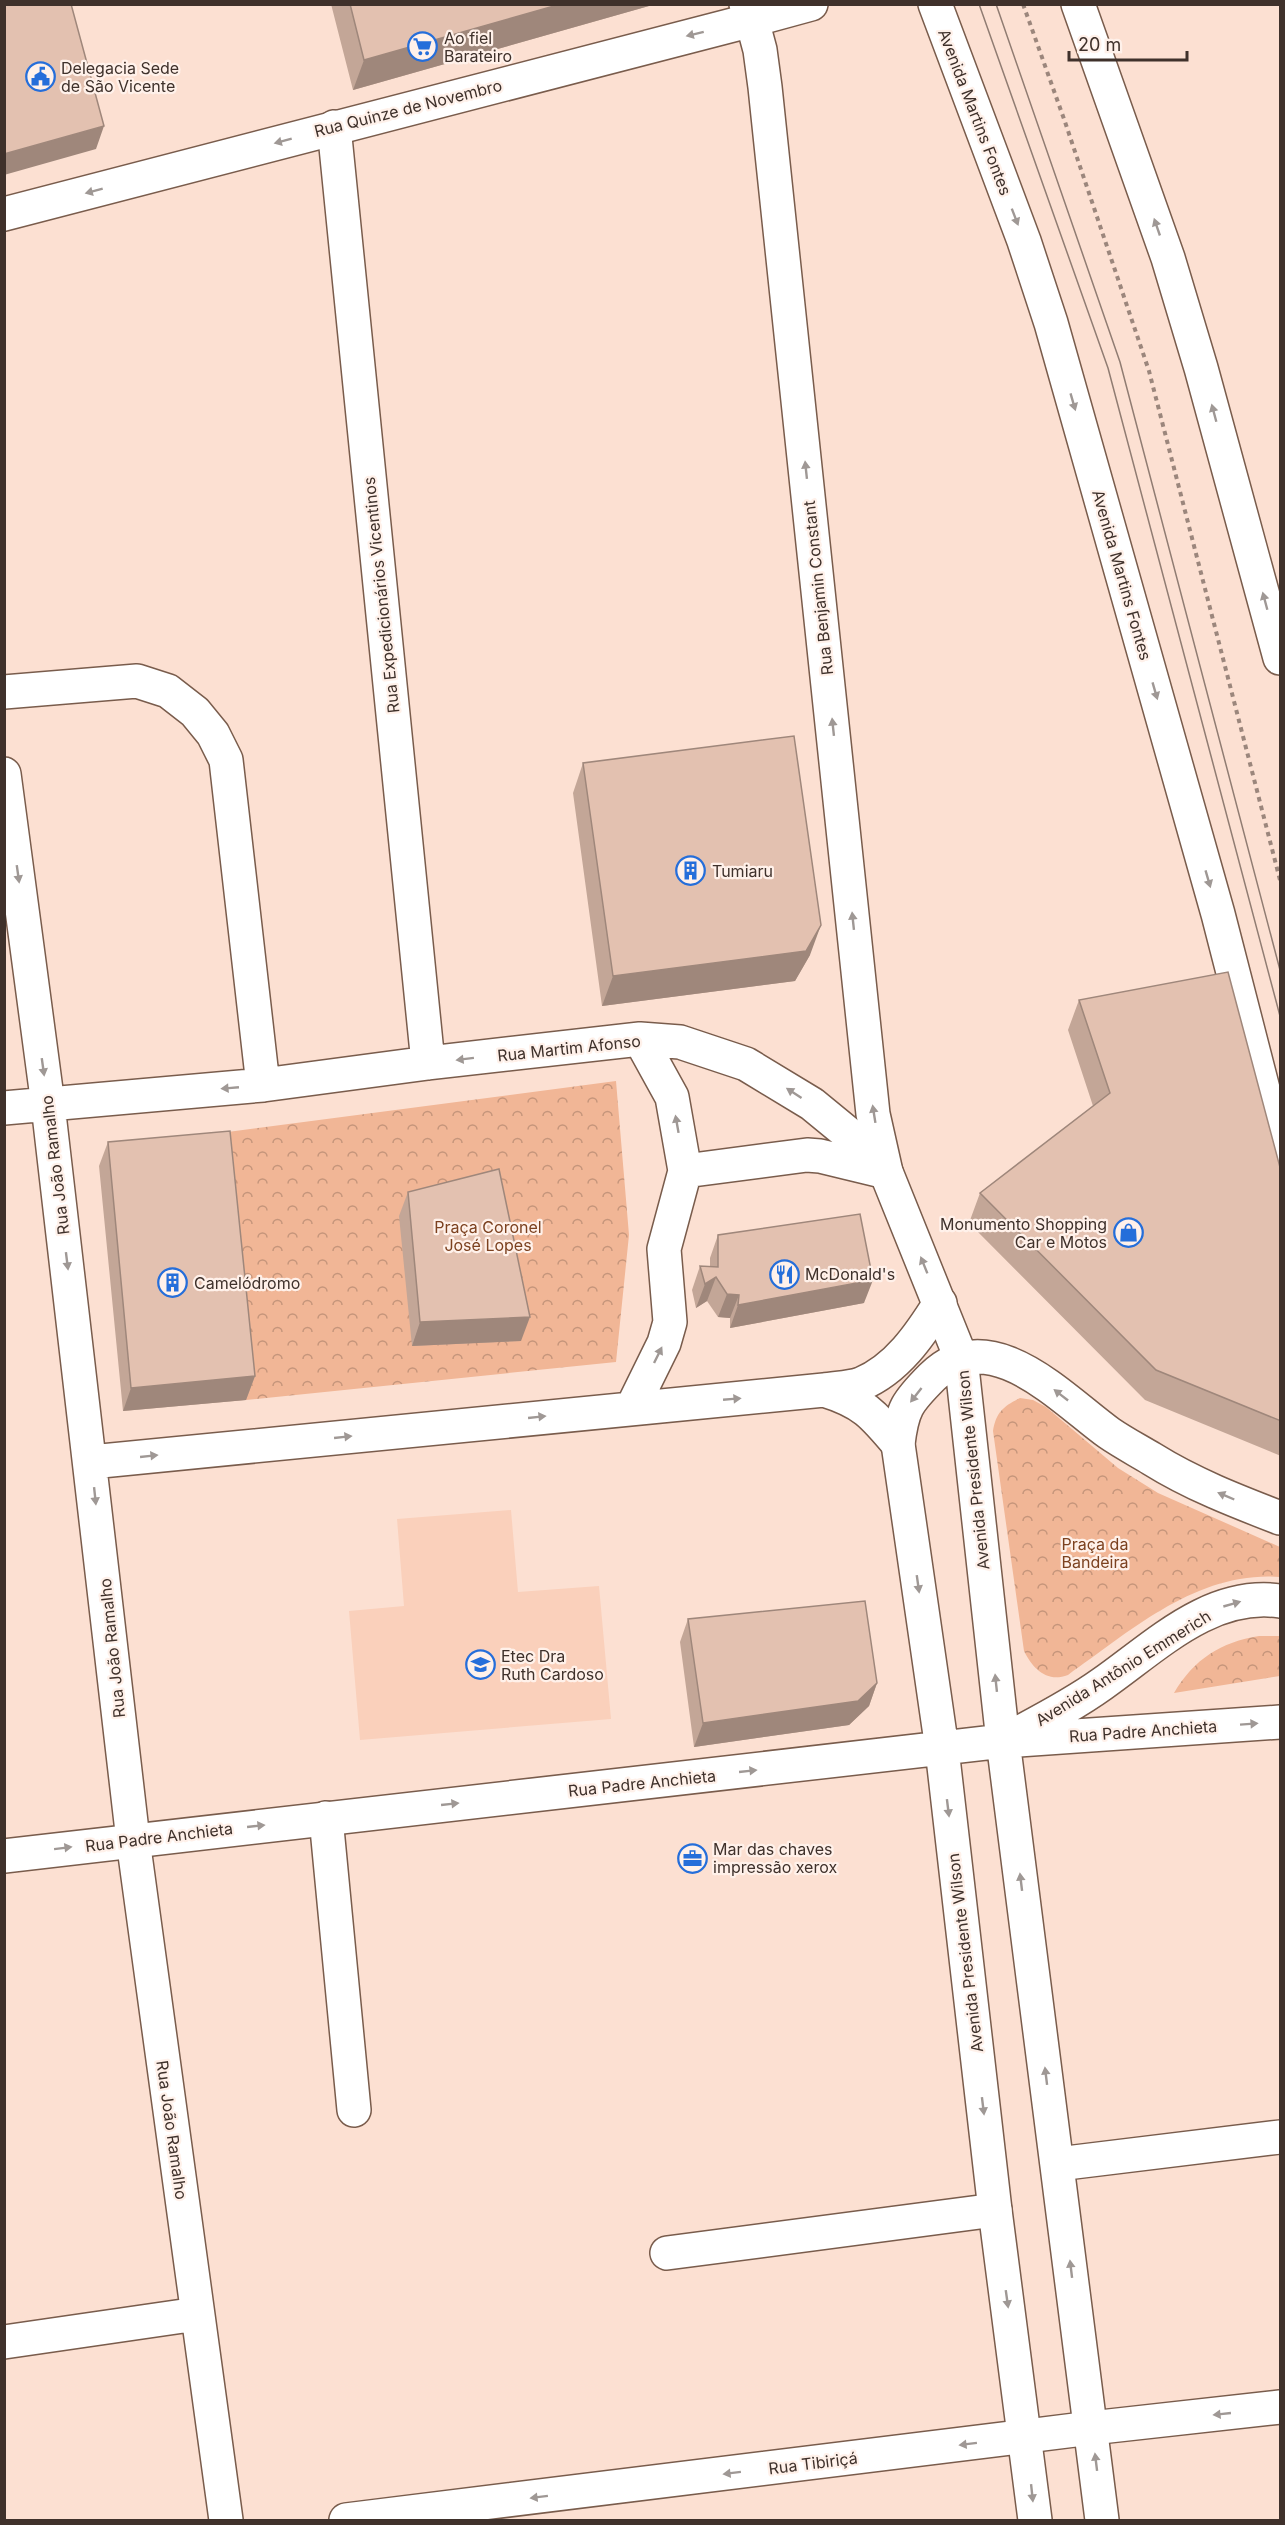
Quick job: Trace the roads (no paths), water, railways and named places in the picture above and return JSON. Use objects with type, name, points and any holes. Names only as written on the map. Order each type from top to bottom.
[{"type":"main road","name":"Rua Quinze de Novembro","points":[[4,214],[334,127],[749,12],[811,4]]},
{"type":"main road","name":"Avenida Martins Fontes","points":[[935,4],[1024,241],[1051,323],[1218,914],[1281,1155]]},
{"type":"main road","points":[[1078,4],[1168,258],[1201,368],[1281,658]]},
{"type":"main road","name":"Rua Benjamin Constant","points":[[749,12],[760,51],[765,87],[873,1114],[886,1172]]},
{"type":"main road","name":"Rua Expedicionários Vicentinos","points":[[334,127],[428,1063]]},
{"type":"main road","points":[[4,692],[137,681],[168,691],[195,712],[213,734],[226,760],[263,1085]]},
{"type":"main road","name":"Rua João Ramalho","points":[[4,774],[48,1105],[133,1840],[226,2520]]},
{"type":"main road","points":[[632,1408],[664,1343],[670,1322],[664,1249],[685,1171],[672,1098],[640,1039]]},
{"type":"main road","name":"Rua Martim Afonso","points":[[4,1108],[263,1085],[428,1063],[640,1039],[680,1042],[746,1064],[812,1104],[851,1136],[886,1172],[961,1358]]},
{"type":"main road","points":[[685,1171],[807,1155],[886,1172]]},
{"type":"main road","points":[[91,1462],[824,1390],[861,1384],[893,1363],[918,1338],[940,1303]]},
{"type":"main road","points":[[961,1358],[1000,1359],[1038,1377],[1110,1434],[1166,1468],[1226,1497],[1281,1518]]},
{"type":"main road","name":"Avenida Presidente Wilson","points":[[1035,2520],[1026,2436],[995,2210],[942,1749],[898,1444],[902,1416],[916,1393],[940,1370],[961,1358],[1003,1741],[1102,2520]]},
{"type":"main road","points":[[824,1390],[850,1398],[865,1408],[898,1444]]},
{"type":"main road","name":"Avenida Antônio Emmerich","points":[[1003,1741],[1073,1704],[1202,1614],[1238,1602],[1281,1601]]},
{"type":"main road","name":"Rua Padre Anchieta","points":[[4,1856],[1003,1741],[1281,1722]]},
{"type":"main road","points":[[326,1818],[354,2110]]},
{"type":"main road","points":[[1058,2164],[1281,2137]]},
{"type":"main road","points":[[667,2253],[995,2210]]},
{"type":"main road","points":[[4,2342],[197,2314]]},
{"type":"main road","name":"Rua Tibiriçá","points":[[346,2520],[1092,2428],[1281,2407]]},
{"type":"tram line","points":[[979,4],[1108,368],[1280,1016]]},
{"type":"tram line","points":[[996,4],[1120,362],[1280,970]]},
{"type":"place","name":"Ao fiel Barateiro","points":[[423,47]]},
{"type":"place","name":"Delegacia Sede de São Vicente","points":[[40,77]]},
{"type":"place","name":"Tumiaru","points":[[691,871]]},
{"type":"place","name":"Monumento Shopping Car e Motos","points":[[1128,1233]]},
{"type":"place","name":"McDonald's","points":[[784,1274]]},
{"type":"place","name":"Camelódromo","points":[[173,1283]]},
{"type":"place","name":"Etec Dra Ruth Cardoso","points":[[480,1665]]},
{"type":"place","name":"Mar das chaves impressão xerox","points":[[692,1858]]},
{"type":"park label","name":"Praça Coronel José Lopes","points":[[488,1236]]},
{"type":"park label","name":"Praça da Bandeira","points":[[1095,1553]]}]
